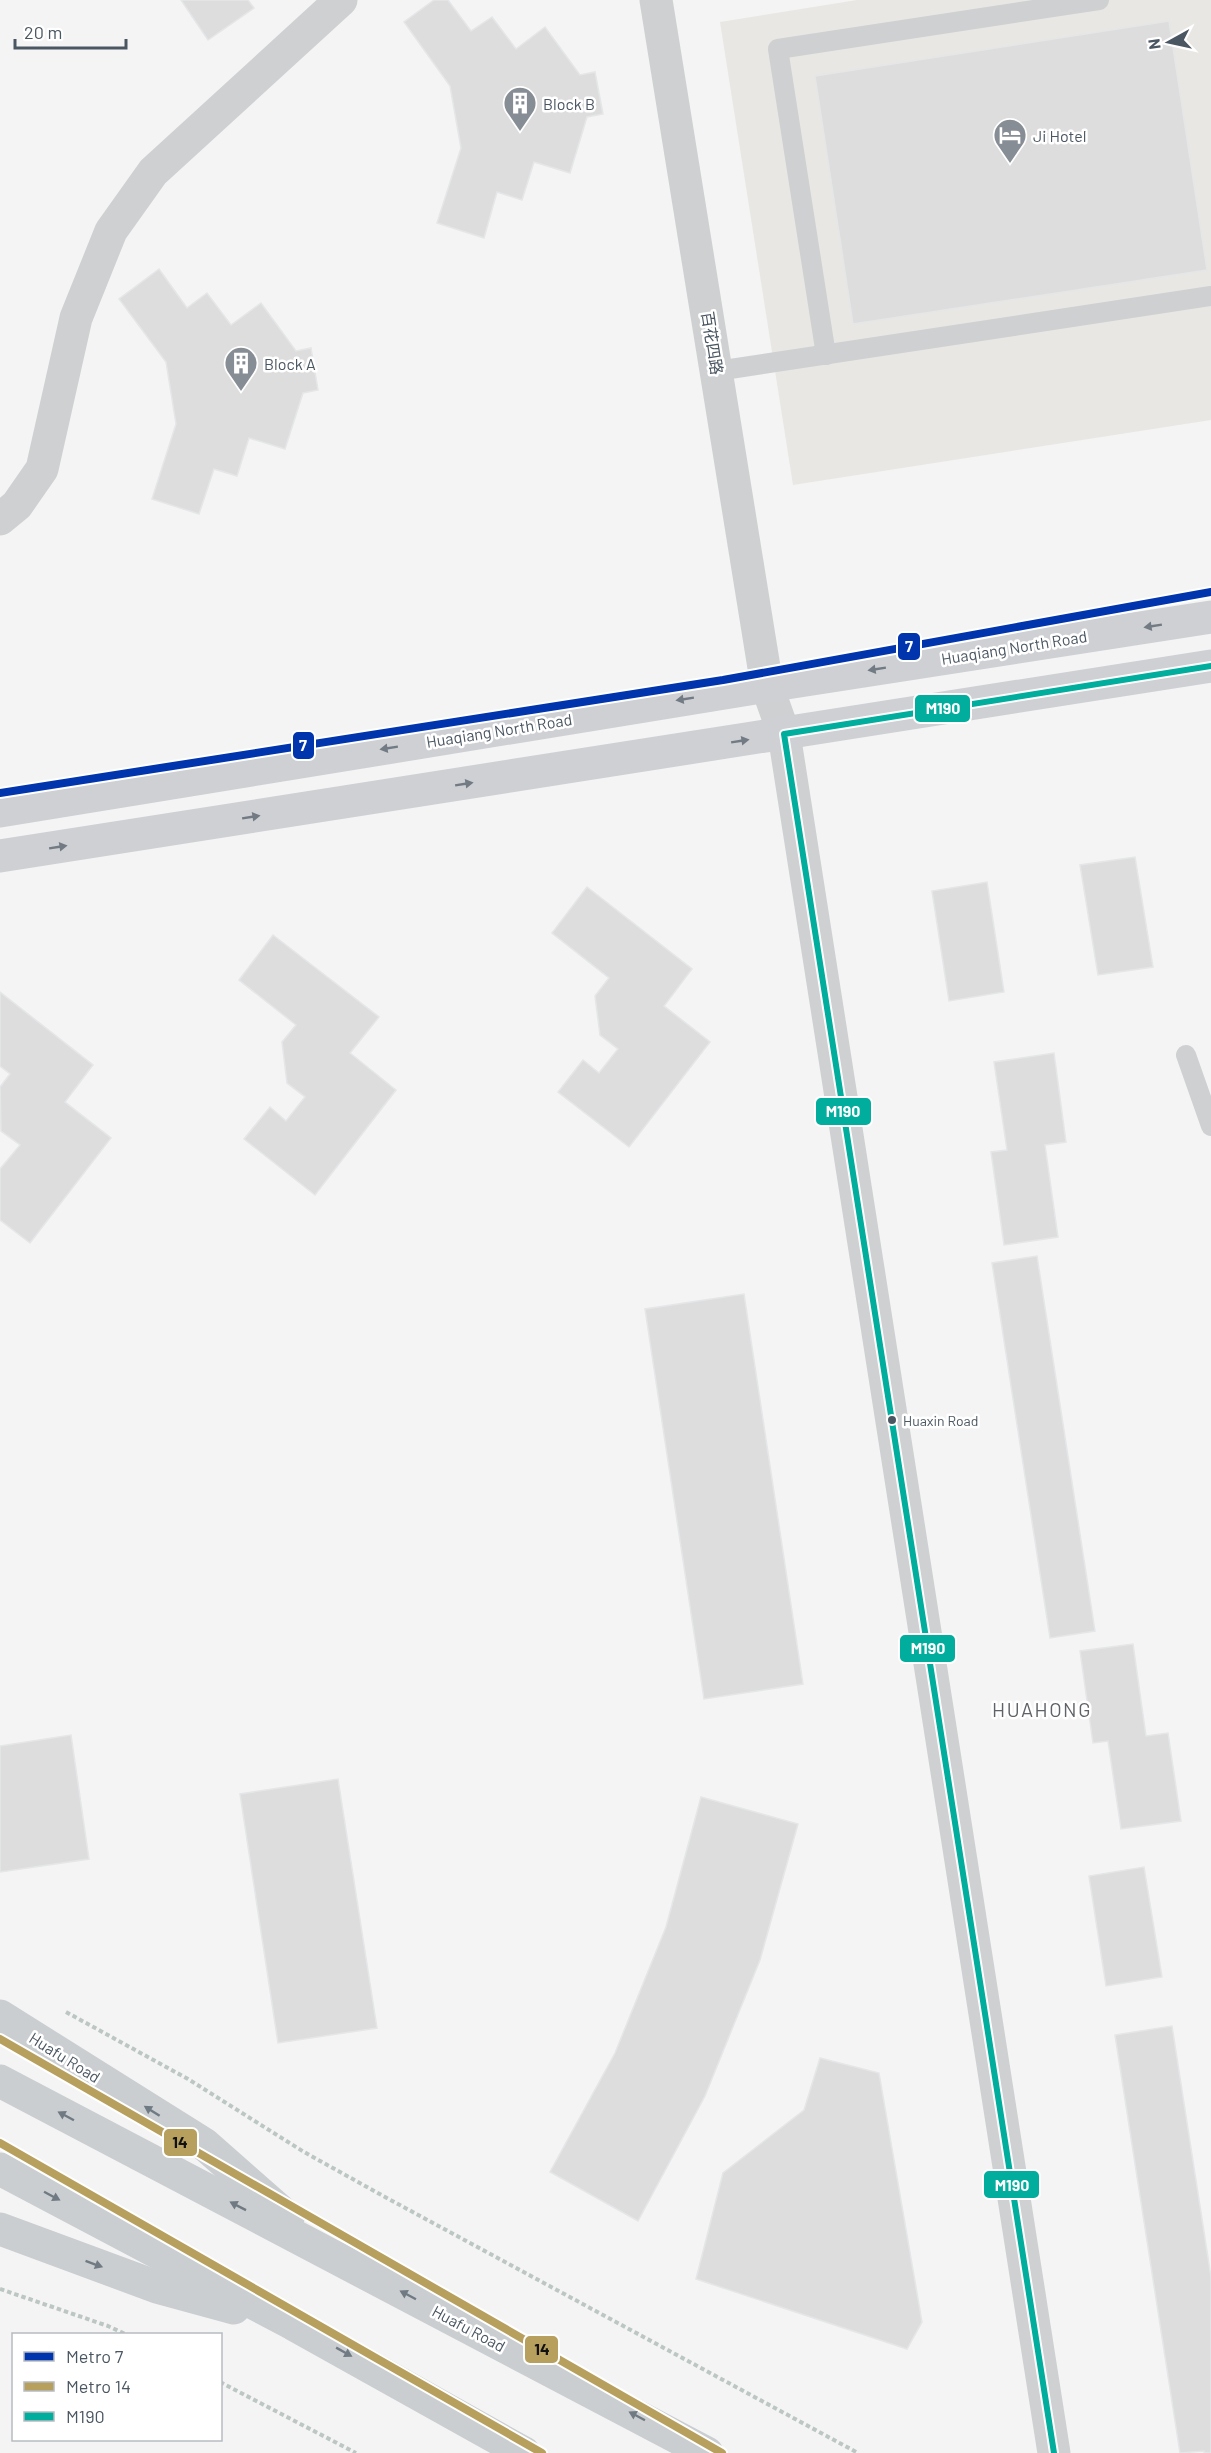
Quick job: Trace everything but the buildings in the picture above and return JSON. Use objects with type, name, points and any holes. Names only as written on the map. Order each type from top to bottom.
[{"type":"main road","name":"Huaqiang North Road","points":[[0,811],[767,686],[1211,617]]},
{"type":"main road","points":[[0,855],[1211,666]]},
{"type":"main road","name":"Huafu Road","points":[[0,2016],[204,2144],[328,2253]]},
{"type":"main road","name":"Huafu Road","points":[[0,2081],[707,2453]]},
{"type":"main road","points":[[0,2169],[293,2324],[524,2453]]},
{"type":"main road","points":[[0,2229],[157,2287],[293,2324]]},
{"type":"street","points":[[0,519],[17,504],[42,469],[76,318],[111,231],[153,172],[341,0]]},
{"type":"street","name":"百花四路","points":[[659,0],[767,686]]},
{"type":"street","points":[[767,686],[784,734],[1054,2453]]},
{"type":"lane","points":[[826,355],[778,48],[1099,0]]},
{"type":"lane","points":[[717,371],[1211,296]]},
{"type":"lane","points":[[1186,1055],[1211,1126]]},
{"type":"path","points":[[63,2010],[188,2079],[304,2152],[364,2186],[858,2453]]},
{"type":"path","points":[[0,2289],[123,2333]]},
{"type":"path","points":[[222,2383],[356,2453]]},
{"type":"shaded area","points":[[857,0],[1211,0],[1211,420],[793,485],[720,22]]},
{"type":"metro line","name":"7","points":[[0,793],[723,680],[1211,592]]},
{"type":"metro line","name":"14","points":[[0,2039],[722,2453]]},
{"type":"metro line","name":"14","points":[[0,2143],[542,2453]]},
{"type":"transit line","name":"M190","points":[[1054,2453],[784,734],[1211,666]]},
{"type":"place","name":"Block B","points":[[520,132]]},
{"type":"place","name":"Ji Hotel","points":[[1010,164]]},
{"type":"place","name":"Block A","points":[[241,392]]},
{"type":"place","name":"Huaxin Road","points":[[892,1420]]},
{"type":"district","name":"HUAHONG","points":[[1042,1709]]}]
